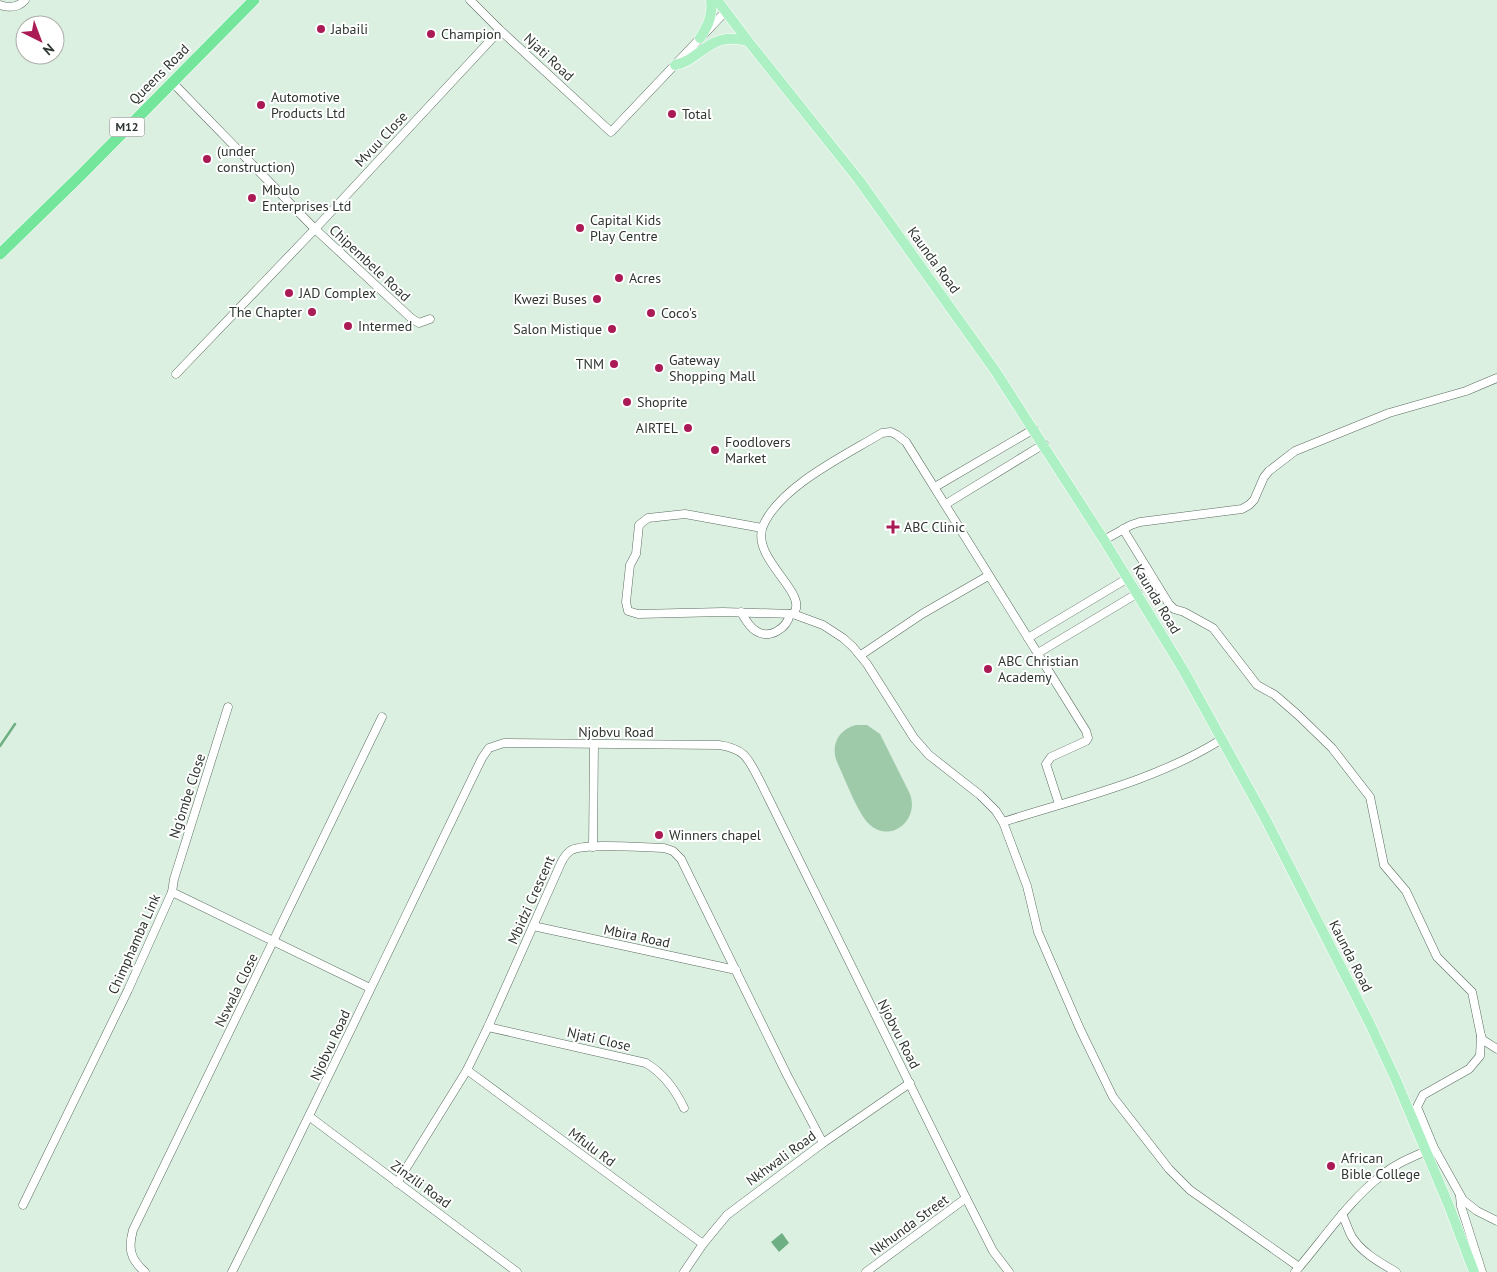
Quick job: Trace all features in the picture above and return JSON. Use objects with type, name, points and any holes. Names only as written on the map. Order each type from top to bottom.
[{"type":"highway","name":"Queens Road","points":[[0,254],[254,0]]},
{"type":"main road","points":[[700,38],[708,26],[711,0]]},
{"type":"main road","name":"Kaunda Road","points":[[717,0],[860,180],[949,305],[1044,444],[1138,593],[1222,739],[1339,960],[1396,1080],[1449,1206],[1474,1272]]},
{"type":"main road","points":[[675,65],[685,63],[717,41],[735,39],[748,41]]},
{"type":"street","points":[[0,5],[9,8],[21,4],[25,0]]},
{"type":"street","name":"Njati Road","points":[[470,0],[611,132],[675,65]]},
{"type":"street","points":[[675,65],[726,11]]},
{"type":"street","name":"Mvuu Close","points":[[176,374],[315,229],[500,30]]},
{"type":"street","name":"Chipembele Road","points":[[172,82],[315,229],[411,318],[419,323],[430,319]]},
{"type":"street","points":[[1104,540],[1140,522],[1242,509],[1249,506],[1254,500],[1264,477],[1269,471],[1295,451],[1389,413],[1466,390],[1497,378]]},
{"type":"street","points":[[935,487],[1034,429]]},
{"type":"street","points":[[741,612],[755,631],[771,634],[783,627],[797,606],[796,599],[768,559],[762,538],[762,528],[784,496],[791,489],[886,432],[897,435],[906,442],[946,504],[988,576],[1088,734],[1088,738],[1082,744],[1051,757],[1046,764],[1059,804]]},
{"type":"street","points":[[946,504],[1044,444]]},
{"type":"street","points":[[762,528],[684,514],[648,518],[641,523],[637,530],[636,554],[630,565],[626,602],[628,611],[638,614],[741,612],[791,614],[811,620],[833,631],[861,655],[914,738],[929,755],[980,795],[996,811],[1003,822],[1028,886],[1038,932],[1080,1029],[1114,1097],[1169,1168],[1190,1190],[1297,1270],[1362,1192],[1382,1174],[1400,1162],[1426,1151]]},
{"type":"street","points":[[1123,529],[1169,604],[1174,609],[1184,612],[1213,628],[1257,685],[1274,695],[1308,724],[1332,748],[1370,797],[1384,865],[1406,891],[1437,957],[1472,992],[1481,1036],[1480,1056],[1469,1069],[1423,1095],[1417,1107],[1434,1148],[1463,1200],[1477,1211],[1497,1220]]},
{"type":"street","points":[[861,655],[922,614],[988,576]]},
{"type":"street","points":[[1028,638],[1128,578]]},
{"type":"street","points":[[1038,653],[1138,593]]},
{"type":"street","name":"Ng'ombe Close","points":[[172,892],[174,879],[228,707]]},
{"type":"street","name":"Nswala Close","points":[[145,1272],[131,1256],[129,1248],[133,1230],[382,717]]},
{"type":"street","points":[[1003,822],[1145,776],[1187,759],[1222,739]]},
{"type":"street","name":"Njobvu Road","points":[[232,1272],[310,1117],[370,988],[485,752],[495,745],[504,743],[719,744],[735,748],[743,754],[760,781],[966,1198],[994,1251],[1008,1272]]},
{"type":"street","points":[[593,847],[594,744]]},
{"type":"street","name":"Mbidzi Crescent","points":[[396,1183],[467,1070],[563,858],[570,850],[576,848],[664,848],[678,855],[787,1075],[823,1142]]},
{"type":"street","name":"Chimphamba Link","points":[[23,1205],[128,990],[172,892],[370,988]]},
{"type":"street","name":"Mbira Road","points":[[533,926],[736,970]]},
{"type":"street","name":"Njati Close","points":[[488,1027],[646,1063],[659,1072],[674,1088],[684,1108]]},
{"type":"street","points":[[1481,1036],[1497,1049]]},
{"type":"street","name":"Mfulu Rd","points":[[467,1070],[703,1244]]},
{"type":"street","name":"Nkhwali Road","points":[[684,1272],[703,1244],[727,1215],[823,1142],[910,1083]]},
{"type":"street","name":"Zinzili Road","points":[[310,1117],[517,1272]]},
{"type":"street","points":[[1460,1194],[1461,1206],[1482,1272]]},
{"type":"street","name":"Nkhunda Street","points":[[866,1272],[966,1198]]},
{"type":"street","points":[[1342,1214],[1358,1244],[1374,1258],[1396,1272]]},
{"type":"shaded area","points":[[856,725],[867,725],[880,734],[910,794],[911,813],[901,827],[893,831],[885,832],[876,829],[868,823],[856,803],[837,762],[835,744],[845,730]]},
{"type":"shaded area","points":[[782,1233],[789,1243],[779,1252],[771,1242]]},
{"type":"waterway","points":[[0,746],[15,724]]},
{"type":"place","name":"Jabaili","points":[[321,29]]},
{"type":"place","name":"Champion","points":[[431,34]]},
{"type":"place","name":"Automotive Products Ltd","points":[[261,105]]},
{"type":"place","name":"Total","points":[[672,114]]},
{"type":"place","name":"(under construction)","points":[[207,159]]},
{"type":"place","name":"Mbulo Enterprises Ltd","points":[[252,198]]},
{"type":"place","name":"Capital Kids Play Centre","points":[[580,228]]},
{"type":"place","name":"Acres","points":[[619,278]]},
{"type":"place","name":"JAD Complex","points":[[289,293]]},
{"type":"place","name":"Kwezi Buses","points":[[597,299]]},
{"type":"place","name":"The Chapter","points":[[312,312]]},
{"type":"place","name":"Coco's","points":[[651,313]]},
{"type":"place","name":"Intermed","points":[[348,326]]},
{"type":"place","name":"Salon Mistique","points":[[612,329]]},
{"type":"place","name":"TNM","points":[[614,364]]},
{"type":"place","name":"Gateway Shopping Mall","points":[[659,368]]},
{"type":"place","name":"Shoprite","points":[[627,402]]},
{"type":"place","name":"AIRTEL","points":[[688,428]]},
{"type":"place","name":"Foodlovers Market","points":[[715,450]]},
{"type":"place","name":"ABC Clinic","points":[[893,527]]},
{"type":"place","name":"ABC Christian Academy","points":[[988,669]]},
{"type":"place","name":"Winners chapel","points":[[659,835]]},
{"type":"place","name":"African Bible College","points":[[1331,1166]]}]
